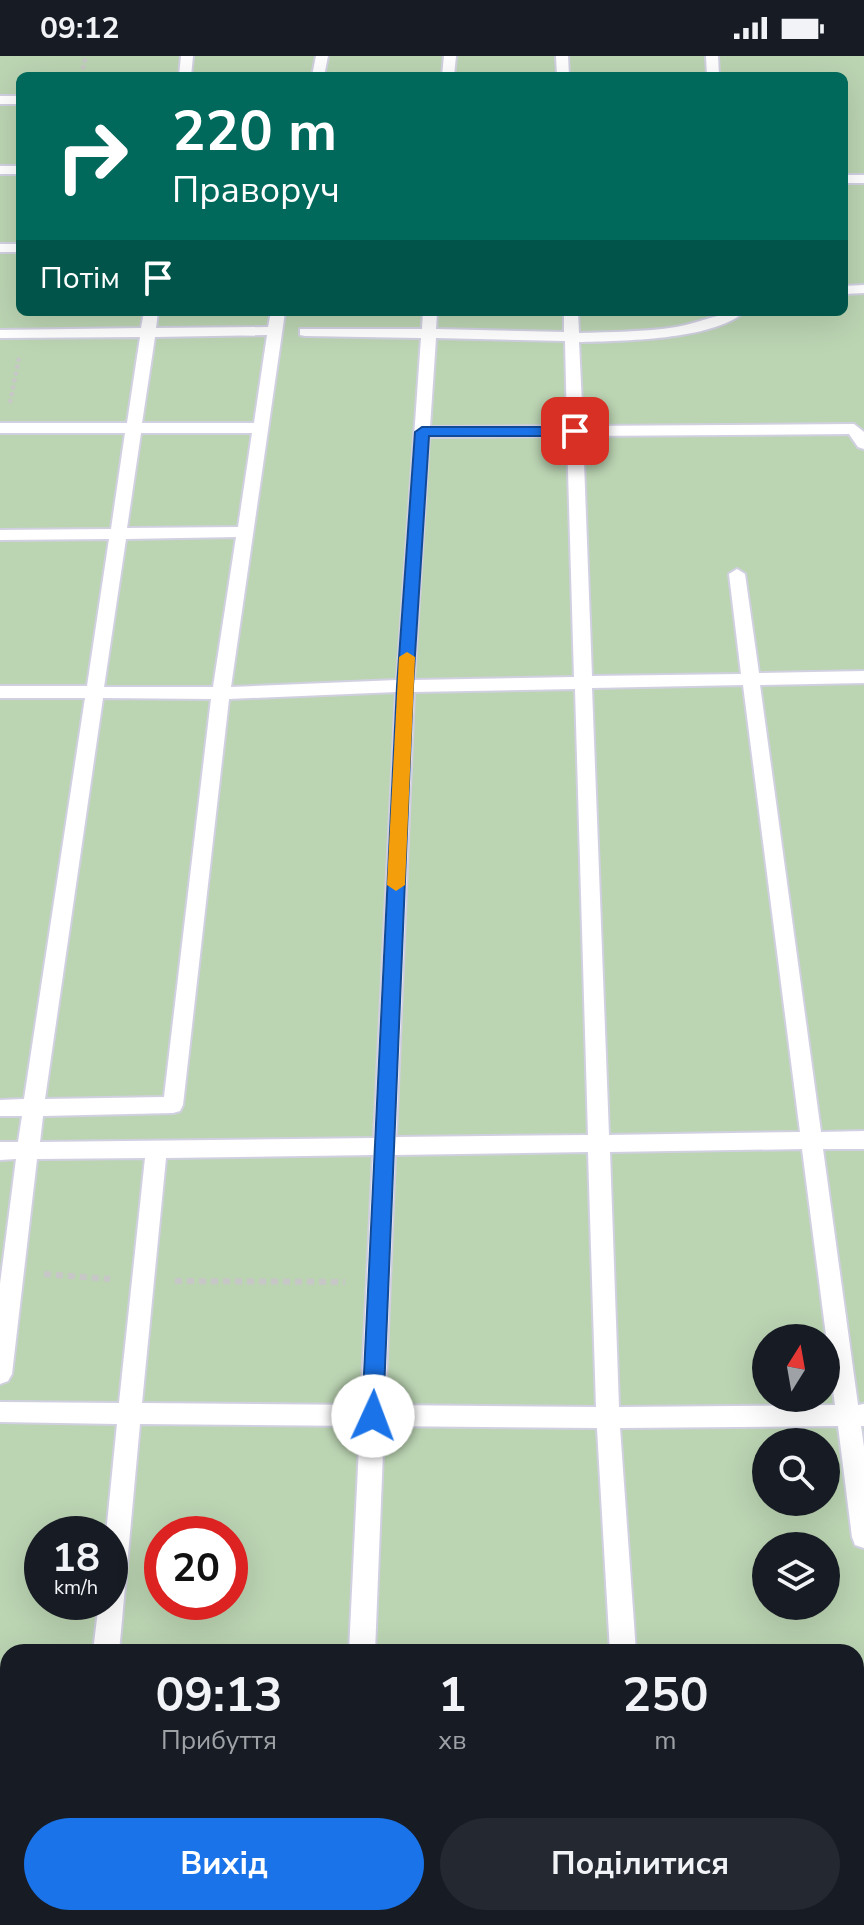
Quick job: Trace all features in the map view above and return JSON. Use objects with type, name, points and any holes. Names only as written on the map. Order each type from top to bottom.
[{"type":"lane","points":[[0,1374],[33,1109],[150,316]]},
{"type":"lane","points":[[0,1108],[173,1105],[221,693],[277,316]]},
{"type":"lane","points":[[362,1644],[405,686],[430,316]]},
{"type":"lane","points":[[571,316],[608,1418],[622,1644]]},
{"type":"lane","points":[[305,332],[571,336],[662,333],[729,316]]},
{"type":"lane","points":[[0,334],[275,331]]},
{"type":"lane","points":[[2,428],[261,428]]},
{"type":"lane","points":[[422,432],[854,429],[864,444]]},
{"type":"lane","points":[[0,535],[245,532]]},
{"type":"lane","points":[[737,574],[787,940],[810,1140],[855,1415],[864,1537]]},
{"type":"lane","points":[[0,692],[221,693],[405,686],[864,677]]},
{"type":"lane","points":[[0,1151],[864,1140]]},
{"type":"lane","points":[[107,1644],[156,1150]]},
{"type":"lane","points":[[0,1412],[608,1418],[855,1415]]},
{"type":"path","points":[[2,428],[25,334]]},
{"type":"path","points":[[14,1272],[143,1281],[378,1282]]},
{"type":"green space","points":[[0,56],[864,56],[864,1644],[0,1644]]},
{"type":"slow traffic","points":[[396,885],[407,657]]},
{"type":"route","points":[[373,1416],[405,686],[422,432],[575,431]]}]
